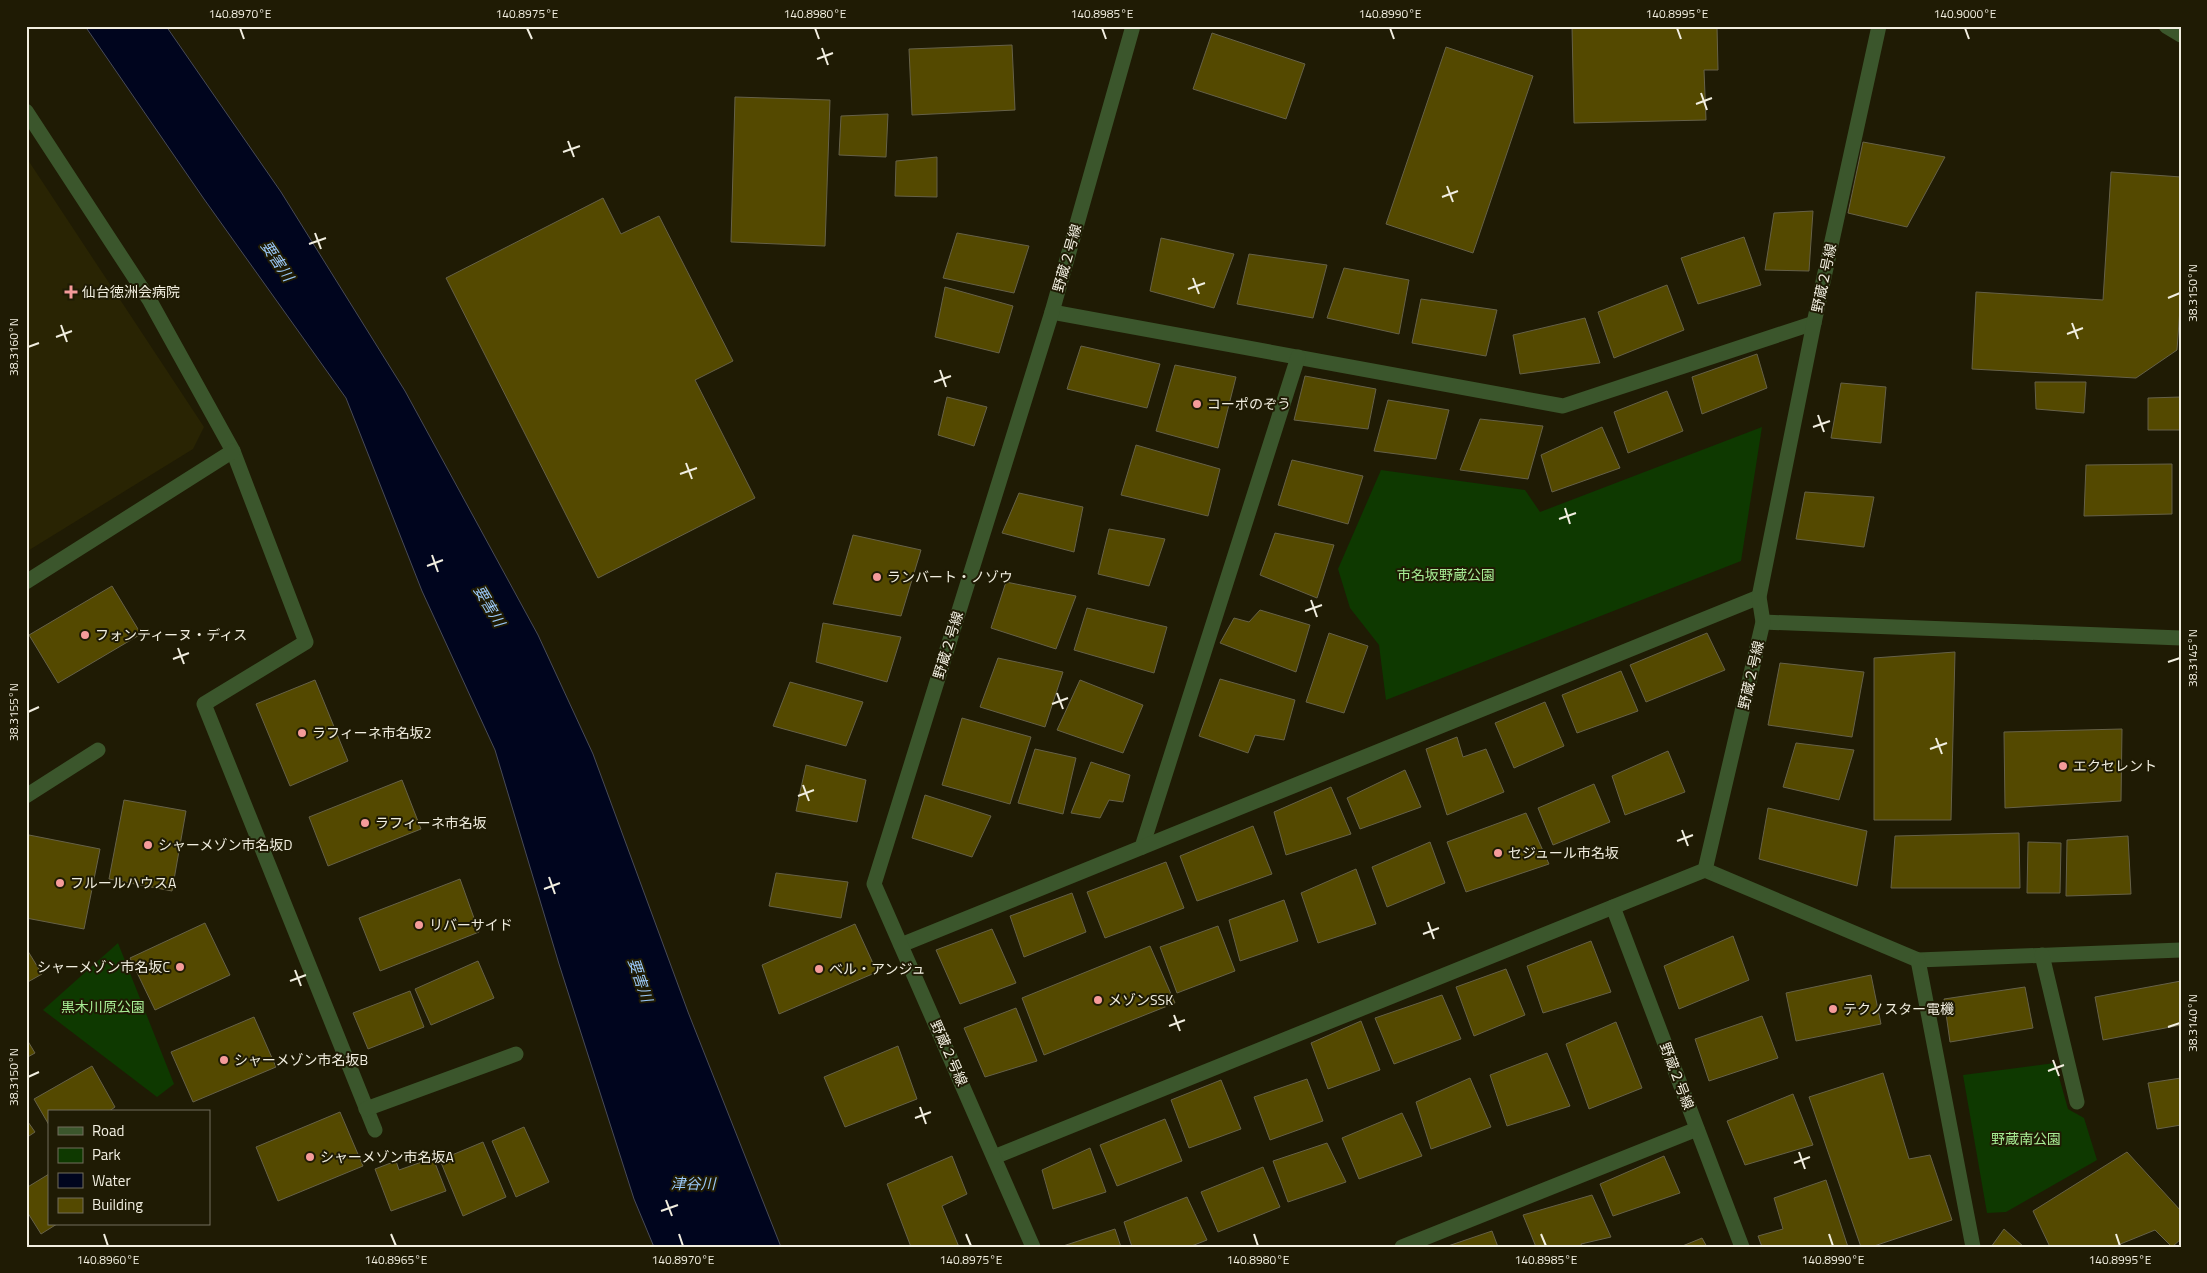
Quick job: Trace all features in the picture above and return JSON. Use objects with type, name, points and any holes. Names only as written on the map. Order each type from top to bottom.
[{"type":"street","name":"野蔵２号線","points":[[1033,1247],[874,884],[1052,312],[1133,26]]},
{"type":"street","name":"野蔵２号線","points":[[1704,870],[1763,622],[1760,596],[1814,323],[1879,26]]},
{"type":"street","points":[[2166,26],[2181,35]]},
{"type":"street","points":[[26,111],[150,301],[233,452],[306,642],[204,704],[375,1130]]},
{"type":"street","points":[[1052,312],[1563,406],[1814,323]]},
{"type":"street","points":[[1142,847],[1298,357]]},
{"type":"street","points":[[26,582],[233,452]]},
{"type":"street","points":[[901,945],[1760,596]]},
{"type":"street","points":[[1763,622],[2181,638]]},
{"type":"street","points":[[26,796],[98,750]]},
{"type":"street","points":[[994,1157],[1704,870],[1918,960],[2181,950]]},
{"type":"street","name":"野蔵２号線","points":[[1613,907],[1742,1247]]},
{"type":"street","points":[[2042,955],[2077,1102]]},
{"type":"street","points":[[1918,960],[1973,1247]]},
{"type":"street","points":[[366,1109],[516,1054]]},
{"type":"street","points":[[1402,1247],[1697,1128]]},
{"type":"shaded area","name":"仙台徳洲会病院","points":[[26,157],[204,427],[193,449],[26,552]]},
{"type":"green space","name":"市名坂野蔵公園","points":[[1762,427],[1741,561],[1386,700],[1379,645],[1350,608],[1338,569],[1381,470],[1525,490],[1540,512]]},
{"type":"green space","name":"黒木川原公園","points":[[118,943],[174,1084],[157,1097],[43,1010]]},
{"type":"green space","name":"野蔵南公園","points":[[2055,1063],[2068,1109],[2084,1118],[2097,1160],[2006,1212],[1987,1213],[1963,1075]]},
{"type":"water","name":"津谷川","points":[[85,26],[166,26],[281,192],[405,391],[538,635],[593,754],[688,1012],[781,1247],[654,1247],[634,1199],[559,964],[495,750],[422,591],[346,398],[204,199]]},
{"type":"building","points":[[1572,26],[1717,26],[1718,70],[1704,70],[1706,120],[1574,123]]},
{"type":"building","points":[[1212,33],[1305,64],[1286,119],[1193,89]]},
{"type":"building","points":[[1012,45],[1015,110],[912,115],[909,49]]},
{"type":"building","points":[[1446,47],[1533,76],[1473,253],[1386,224]]},
{"type":"building","points":[[735,97],[830,100],[825,246],[731,242]]},
{"type":"building","points":[[888,114],[886,157],[839,155],[841,116]]},
{"type":"building","points":[[1863,142],[1945,157],[1907,227],[1848,213]]},
{"type":"building","points":[[937,157],[937,197],[895,196],[896,161]]},
{"type":"building","points":[[2111,172],[2181,177],[2181,294],[2177,350],[2136,378],[1972,369],[1976,292],[2103,300]]},
{"type":"building","points":[[603,198],[621,234],[659,216],[733,361],[695,380],[755,498],[598,578],[446,278]]},
{"type":"building","points":[[1813,211],[1809,271],[1765,270],[1774,213]]},
{"type":"building","points":[[957,233],[1029,246],[1014,293],[943,278]]},
{"type":"building","points":[[1744,237],[1761,285],[1698,304],[1681,258]]},
{"type":"building","points":[[1161,238],[1234,254],[1214,308],[1150,291]]},
{"type":"building","points":[[1249,254],[1327,265],[1313,318],[1237,304]]},
{"type":"building","points":[[1344,268],[1409,280],[1399,334],[1327,318]]},
{"type":"building","points":[[1667,285],[1684,330],[1614,358],[1598,312]]},
{"type":"building","points":[[945,287],[1013,306],[999,353],[935,337]]},
{"type":"building","points":[[1421,299],[1497,310],[1486,356],[1412,343]]},
{"type":"building","points":[[1585,318],[1600,363],[1520,374],[1513,335]]},
{"type":"building","points":[[1081,346],[1160,364],[1147,408],[1067,389]]},
{"type":"building","points":[[1757,354],[1767,388],[1702,414],[1692,377]]},
{"type":"building","name":"コーポのぞう","points":[[1175,365],[1236,377],[1218,448],[1156,431]]},
{"type":"building","points":[[1305,376],[1376,389],[1368,429],[1294,420]]},
{"type":"building","points":[[2035,382],[2086,382],[2084,413],[2036,409]]},
{"type":"building","points":[[1841,383],[1886,387],[1881,443],[1831,438]]},
{"type":"building","points":[[1667,391],[1683,431],[1628,453],[1614,412]]},
{"type":"building","points":[[947,397],[987,407],[974,446],[938,435]]},
{"type":"building","points":[[2181,397],[2181,430],[2148,430],[2148,398]]},
{"type":"building","points":[[1388,400],[1449,410],[1436,459],[1374,451]]},
{"type":"building","points":[[1480,419],[1543,426],[1528,479],[1460,470]]},
{"type":"building","points":[[1602,427],[1620,468],[1552,492],[1541,455]]},
{"type":"building","points":[[1136,445],[1220,469],[1208,516],[1121,495]]},
{"type":"building","points":[[1292,460],[1363,476],[1348,524],[1278,505]]},
{"type":"building","points":[[2172,464],[2172,514],[2084,516],[2086,465]]},
{"type":"building","points":[[1805,492],[1874,497],[1864,547],[1796,539]]},
{"type":"building","points":[[1019,493],[1083,507],[1074,552],[1002,533]]},
{"type":"building","points":[[1109,529],[1165,539],[1149,586],[1098,574]]},
{"type":"building","points":[[1275,533],[1334,545],[1317,598],[1260,575]]},
{"type":"building","name":"ランバート・ノゾウ","points":[[853,535],[921,550],[901,616],[833,604]]},
{"type":"building","points":[[1006,582],[1076,596],[1056,649],[991,628]]},
{"type":"building","name":"フォンティーヌ・ディス","points":[[112,586],[141,634],[58,683],[29,635]]},
{"type":"building","points":[[1087,608],[1167,627],[1154,673],[1074,650]]},
{"type":"building","points":[[1260,610],[1310,625],[1296,672],[1220,643],[1234,618],[1249,622]]},
{"type":"building","points":[[823,623],[901,637],[887,682],[816,662]]},
{"type":"building","points":[[1329,633],[1368,646],[1344,713],[1306,702]]},
{"type":"building","points":[[1707,633],[1725,670],[1646,702],[1630,665]]},
{"type":"building","points":[[1955,652],[1951,820],[1874,820],[1874,658]]},
{"type":"building","points":[[998,658],[1063,672],[1045,727],[980,707]]},
{"type":"building","points":[[1780,663],[1864,672],[1852,737],[1768,725]]},
{"type":"building","points":[[1621,671],[1638,711],[1577,733],[1562,695]]},
{"type":"building","points":[[1220,679],[1295,700],[1284,740],[1255,735],[1248,753],[1199,736]]},
{"type":"building","name":"ラフィーネ市名坂2","points":[[315,680],[348,761],[290,786],[256,704]]},
{"type":"building","points":[[1080,680],[1143,705],[1123,753],[1057,730]]},
{"type":"building","points":[[790,682],[863,702],[846,746],[773,726]]},
{"type":"building","points":[[1545,702],[1564,746],[1514,768],[1495,723]]},
{"type":"building","points":[[962,718],[1031,737],[1010,804],[942,785]]},
{"type":"building","name":"エクセレント","points":[[2122,729],[2121,801],[2005,808],[2004,732]]},
{"type":"building","points":[[1457,737],[1463,757],[1486,749],[1504,792],[1447,815],[1426,749]]},
{"type":"building","points":[[1796,743],[1854,750],[1839,800],[1783,787]]},
{"type":"building","points":[[1035,749],[1076,758],[1063,814],[1018,803]]},
{"type":"building","points":[[1668,751],[1685,792],[1625,815],[1612,776]]},
{"type":"building","points":[[1091,762],[1130,775],[1123,802],[1109,800],[1100,818],[1071,813]]},
{"type":"building","points":[[806,765],[866,780],[857,822],[796,811]]},
{"type":"building","points":[[1405,770],[1421,807],[1360,829],[1347,798]]},
{"type":"building","name":"ラフィーネ市名坂","points":[[402,780],[421,829],[328,866],[309,817]]},
{"type":"building","points":[[1594,784],[1610,822],[1553,845],[1538,808]]},
{"type":"building","points":[[1331,787],[1351,834],[1286,855],[1274,812]]},
{"type":"building","points":[[925,795],[991,816],[972,857],[912,838]]},
{"type":"building","name":"シャーメゾン市名坂D","points":[[124,800],[186,811],[172,891],[109,879]]},
{"type":"building","points":[[1768,808],[1867,831],[1857,886],[1759,859]]},
{"type":"building","name":"セジュール市名坂","points":[[1526,813],[1549,864],[1466,892],[1447,842]]},
{"type":"building","points":[[1253,826],[1272,874],[1197,901],[1180,856]]},
{"type":"building","points":[[2019,833],[2020,888],[1891,888],[1895,836]]},
{"type":"building","name":"フルールハウスA","points":[[29,835],[100,849],[84,929],[26,918],[26,847]]},
{"type":"building","points":[[2128,836],[2131,894],[2066,896],[2067,840]]},
{"type":"building","points":[[1430,842],[1445,883],[1387,907],[1372,867]]},
{"type":"building","points":[[2028,842],[2061,843],[2060,893],[2027,893]]},
{"type":"building","points":[[1166,862],[1184,908],[1105,938],[1087,892]]},
{"type":"building","points":[[1356,869],[1376,924],[1318,943],[1301,893]]},
{"type":"building","points":[[776,873],[848,882],[841,918],[769,906]]},
{"type":"building","name":"リバーサイド","points":[[460,879],[479,932],[380,971],[359,918]]},
{"type":"building","points":[[1072,893],[1086,932],[1024,957],[1010,916]]},
{"type":"building","points":[[1284,900],[1298,941],[1240,961],[1229,920]]},
{"type":"building","name":"シャーメゾン市名坂C","points":[[205,923],[230,975],[155,1010],[130,958]]},
{"type":"building","name":"ベル・アンジュ","points":[[855,924],[877,972],[779,1014],[762,965]]},
{"type":"building","points":[[1218,926],[1235,971],[1177,993],[1160,947]]},
{"type":"building","points":[[992,929],[1016,983],[960,1004],[936,950]]},
{"type":"building","points":[[1733,936],[1749,980],[1679,1009],[1664,966]]},
{"type":"building","points":[[1591,941],[1611,992],[1543,1013],[1527,966]]},
{"type":"building","name":"メゾンSSK","points":[[1150,946],[1175,1003],[1044,1055],[1022,998]]},
{"type":"building","points":[[26,948],[42,974],[26,983]]},
{"type":"building","points":[[478,961],[494,998],[431,1025],[415,989]]},
{"type":"building","points":[[1506,969],[1525,1015],[1474,1036],[1456,987]]},
{"type":"building","name":"テクノスター電機","points":[[1871,975],[1881,1024],[1796,1041],[1786,993]]},
{"type":"building","points":[[2181,981],[2181,1025],[2103,1040],[2095,997]]},
{"type":"building","points":[[2025,987],[2033,1028],[1950,1042],[1944,999]]},
{"type":"building","points":[[410,991],[424,1027],[368,1049],[353,1013]]},
{"type":"building","points":[[1442,995],[1461,1039],[1394,1064],[1375,1018]]},
{"type":"building","points":[[1016,1008],[1037,1061],[985,1077],[964,1028]]},
{"type":"building","points":[[1762,1016],[1778,1058],[1709,1081],[1695,1039]]},
{"type":"building","name":"シャーメゾン市名坂B","points":[[254,1017],[276,1067],[193,1102],[171,1052]]},
{"type":"building","points":[[1361,1021],[1380,1070],[1328,1089],[1311,1043]]},
{"type":"building","points":[[1616,1022],[1642,1088],[1589,1109],[1566,1044]]},
{"type":"building","points":[[26,1038],[35,1053],[26,1058]]},
{"type":"building","points":[[898,1046],[917,1099],[845,1127],[824,1077]]},
{"type":"building","points":[[1547,1053],[1570,1106],[1507,1126],[1490,1075]]},
{"type":"building","points":[[92,1066],[115,1107],[111,1110],[48,1110],[48,1123],[34,1099]]},
{"type":"building","points":[[1883,1073],[1909,1159],[1930,1155],[1952,1220],[1871,1247],[1861,1247],[1809,1097]]},
{"type":"building","points":[[1470,1078],[1491,1127],[1431,1149],[1416,1102]]},
{"type":"building","points":[[2181,1078],[2181,1125],[2157,1129],[2148,1083]]},
{"type":"building","points":[[1307,1079],[1323,1121],[1270,1140],[1254,1097]]},
{"type":"building","points":[[1221,1080],[1241,1129],[1189,1148],[1171,1100]]},
{"type":"building","points":[[1793,1094],[1813,1145],[1745,1165],[1727,1121]]},
{"type":"building","name":"シャーメゾン市名坂A","points":[[340,1112],[363,1166],[278,1201],[256,1147]]},
{"type":"building","points":[[1402,1113],[1422,1156],[1359,1179],[1342,1138]]},
{"type":"building","points":[[26,1119],[35,1132],[26,1138]]},
{"type":"building","points":[[1165,1119],[1182,1161],[1117,1186],[1100,1145]]},
{"type":"building","points":[[524,1127],[549,1182],[516,1197],[492,1141]]},
{"type":"building","points":[[483,1142],[506,1197],[463,1216],[440,1160]]},
{"type":"building","points":[[1327,1143],[1346,1182],[1288,1202],[1273,1161]]},
{"type":"building","points":[[1090,1148],[1106,1192],[1053,1209],[1042,1170]]},
{"type":"building","points":[[2127,1152],[2181,1211],[2181,1239],[2172,1247],[2155,1230],[2113,1247],[2050,1247],[2033,1211]]},
{"type":"building","points":[[952,1156],[967,1194],[942,1206],[959,1247],[911,1247],[887,1184]]},
{"type":"building","points":[[1664,1156],[1680,1193],[1613,1216],[1600,1184]]},
{"type":"building","points":[[433,1158],[446,1191],[391,1211],[375,1169],[396,1161],[399,1170]]},
{"type":"building","points":[[1263,1167],[1280,1207],[1218,1232],[1201,1192]]},
{"type":"building","points":[[48,1175],[48,1226],[54,1226],[41,1234],[26,1210],[26,1188]]},
{"type":"building","points":[[1826,1180],[1848,1247],[1762,1247],[1758,1236],[1783,1229],[1774,1198]]},
{"type":"building","points":[[1592,1195],[1611,1237],[1581,1244],[1582,1247],[1536,1247],[1523,1215]]},
{"type":"building","points":[[1187,1197],[1207,1240],[1189,1247],[1132,1247],[1124,1222]]},
{"type":"building","points":[[1115,1229],[1121,1247],[1060,1247]]},
{"type":"building","points":[[2004,1229],[2024,1247],[1991,1247]]},
{"type":"building","points":[[1492,1231],[1498,1247],[1445,1247]]},
{"type":"building","points":[[1702,1238],[1707,1247],[1680,1247]]},
{"type":"place","name":"仙台徳洲会病院","points":[[71,292]]},
{"type":"place","name":"コーポのぞう","points":[[1197,404]]},
{"type":"place","name":"ランバート・ノゾウ","points":[[877,577]]},
{"type":"place","name":"フォンティーヌ・ディス","points":[[85,635]]},
{"type":"place","name":"ラフィーネ市名坂2","points":[[302,733]]},
{"type":"place","name":"エクセレント","points":[[2063,766]]},
{"type":"place","name":"ラフィーネ市名坂","points":[[365,823]]},
{"type":"place","name":"シャーメゾン市名坂D","points":[[148,845]]},
{"type":"place","name":"セジュール市名坂","points":[[1498,853]]},
{"type":"place","name":"フルールハウスA","points":[[60,883]]},
{"type":"place","name":"リバーサイド","points":[[419,925]]},
{"type":"place","name":"シャーメゾン市名坂C","points":[[180,967]]},
{"type":"place","name":"ベル・アンジュ","points":[[819,969]]},
{"type":"place","name":"メゾンSSK","points":[[1098,1000]]},
{"type":"place","name":"テクノスター電機","points":[[1833,1009]]},
{"type":"place","name":"シャーメゾン市名坂B","points":[[224,1060]]},
{"type":"place","name":"シャーメゾン市名坂A","points":[[310,1157]]},
{"type":"water label","name":"要害川","points":[[277,261]]},
{"type":"water label","name":"要害川","points":[[489,606]]},
{"type":"water label","name":"要害川","points":[[640,980]]}]
